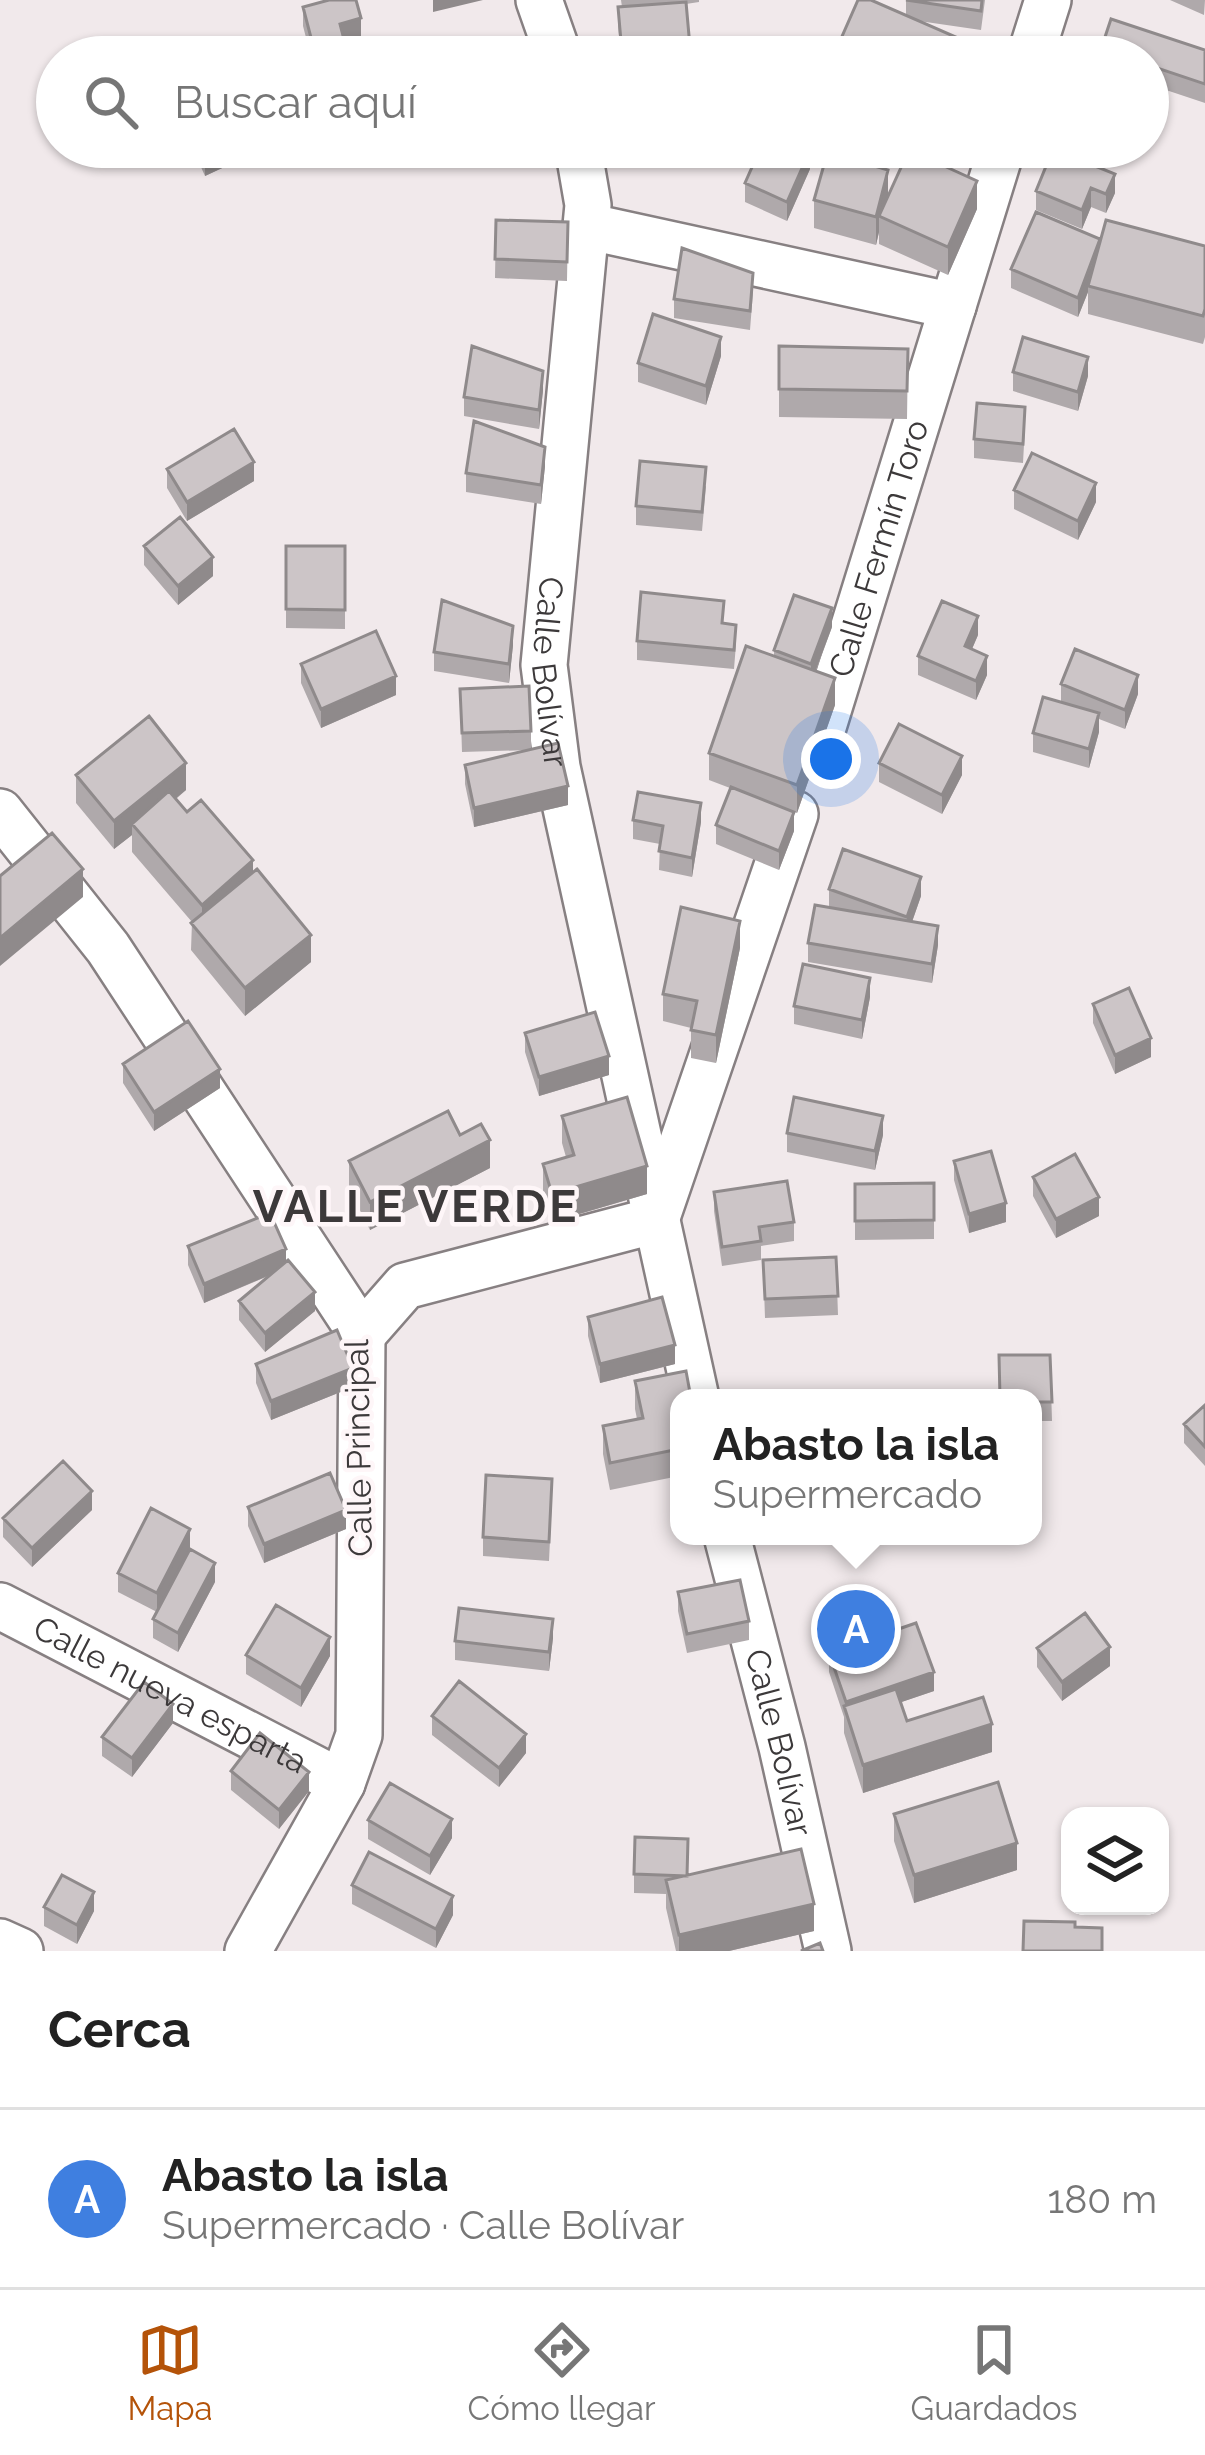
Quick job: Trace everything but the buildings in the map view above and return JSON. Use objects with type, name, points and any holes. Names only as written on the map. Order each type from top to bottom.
[{"type":"street","points":[[539,0],[552,36]]},
{"type":"street","points":[[1037,36],[1048,0]]},
{"type":"street","name":"Calle Bolívar","points":[[581,168],[586,226],[544,665],[557,767],[694,1389]]},
{"type":"street","name":"Calle Fermín Toro","points":[[656,1220],[811,766],[996,168]]},
{"type":"street","points":[[586,226],[953,306]]},
{"type":"street","name":"Calle Principal","points":[[0,812],[107,948],[362,1335],[359,1735],[342,1783],[248,1951]]},
{"type":"street","points":[[362,1335],[405,1286],[656,1220]]},
{"type":"street","name":"Calle Bolívar","points":[[730,1545],[828,1951]]},
{"type":"street","name":"Calle nueva esparta","points":[[0,1606],[342,1783]]},
{"type":"street","points":[[0,1942],[20,1951]]},
{"type":"place","name":"Abasto la isla","points":[[856,1629]]},
{"type":"district","name":"VALLE VERDE","points":[[416,1206]]}]
